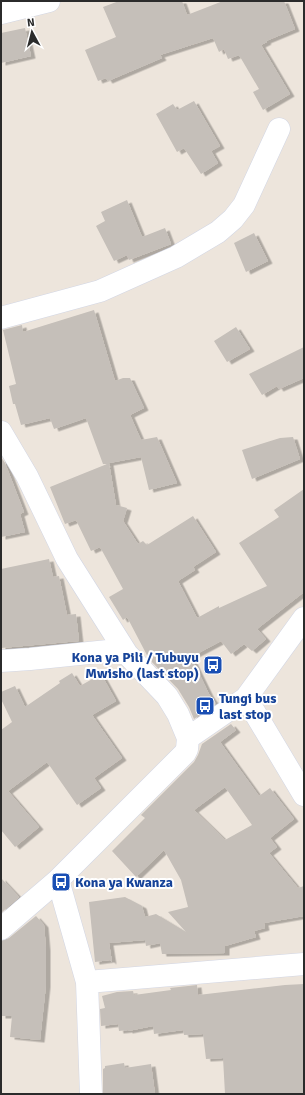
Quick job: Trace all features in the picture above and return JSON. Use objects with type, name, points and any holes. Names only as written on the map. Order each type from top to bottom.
[{"type":"street","points":[[1,13],[49,1]]},
{"type":"street","points":[[1,318],[100,291],[169,260],[218,232],[244,205],[279,129]]},
{"type":"street","points":[[1,432],[27,476],[67,559],[127,654],[167,696],[178,714],[188,738],[185,753],[58,880],[1,929]]},
{"type":"street","points":[[188,738],[246,698],[304,618]]},
{"type":"street","points":[[1,661],[108,651],[127,654]]},
{"type":"street","points":[[246,698],[304,795]]},
{"type":"street","points":[[58,880],[87,982],[91,1094]]},
{"type":"street","points":[[87,982],[304,964]]},
{"type":"building","points":[[119,1],[182,1],[187,15],[223,1],[284,1],[295,29],[266,41],[267,42],[261,45],[290,94],[263,110],[253,92],[259,89],[239,55],[228,59],[224,49],[219,52],[213,38],[160,55],[162,58],[108,81],[106,78],[98,81],[85,50],[116,37],[103,7]]},
{"type":"building","points":[[25,28],[31,56],[1,63],[1,33]]},
{"type":"building","points":[[194,101],[220,146],[211,151],[218,163],[201,174],[184,148],[177,152],[156,114],[173,104],[177,110]]},
{"type":"building","points":[[127,200],[142,237],[165,228],[171,244],[129,260],[127,255],[114,261],[96,226],[105,221],[101,212]]},
{"type":"building","points":[[254,233],[268,261],[246,272],[234,243]]},
{"type":"building","points":[[94,310],[115,381],[123,378],[130,378],[144,408],[130,415],[141,440],[157,437],[177,483],[149,490],[141,457],[109,463],[116,505],[127,508],[123,521],[138,544],[143,541],[147,545],[193,516],[216,552],[193,567],[195,570],[178,581],[197,618],[219,606],[219,608],[267,586],[239,543],[279,517],[274,510],[304,489],[304,592],[257,629],[266,639],[252,651],[244,644],[231,654],[221,641],[191,657],[209,694],[216,704],[194,719],[189,707],[178,689],[149,659],[127,617],[123,620],[109,597],[123,589],[100,547],[91,551],[76,520],[65,524],[50,487],[107,464],[103,464],[86,418],[54,429],[50,418],[21,425],[15,404],[13,404],[9,386],[16,384],[3,330],[22,325],[23,332]]},
{"type":"building","points":[[236,327],[250,349],[227,362],[214,341]]},
{"type":"building","points":[[304,347],[304,378],[279,389],[277,386],[262,395],[249,374]]},
{"type":"building","points":[[293,437],[300,459],[252,479],[242,450],[280,438]]},
{"type":"building","points":[[1,457],[5,463],[24,512],[20,514],[25,532],[1,537]]},
{"type":"building","points":[[49,559],[53,577],[59,576],[67,615],[76,614],[79,641],[1,648],[1,569]]},
{"type":"building","points":[[72,673],[80,686],[101,674],[116,701],[92,715],[122,758],[94,778],[101,788],[77,805],[47,762],[8,791],[39,827],[15,847],[1,830],[1,730],[12,722],[1,699],[1,692],[15,686],[25,707]]},
{"type":"building","points":[[231,724],[236,730],[220,742],[259,796],[270,788],[294,819],[270,838],[277,847],[269,853],[298,888],[304,886],[304,916],[264,923],[265,928],[254,931],[256,937],[225,946],[225,953],[162,954],[160,943],[146,946],[145,940],[109,943],[112,962],[110,960],[95,962],[89,902],[125,897],[142,906],[145,917],[156,914],[186,932],[168,912],[188,907],[181,880],[164,850],[136,877],[112,851],[145,818],[141,815],[194,762],[202,744]],"holes":[[[225,787],[252,825],[225,840],[194,810]]]},
{"type":"building","points":[[1,878],[19,897],[1,913]]},
{"type":"building","points":[[36,916],[44,925],[46,948],[46,985],[40,1040],[10,1037],[12,1016],[1,1016],[1,941],[9,938]]},
{"type":"building","points":[[304,984],[304,1094],[225,1094],[223,1058],[206,1059],[203,1034],[184,1035],[183,1030],[154,1034],[153,1026],[128,1031],[119,1031],[118,1024],[101,1026],[100,1009],[105,1008],[102,996],[117,992],[133,991],[134,995],[171,990],[170,988],[197,985],[198,995]]},
{"type":"building","points":[[124,1063],[125,1068],[151,1064],[155,1094],[103,1094],[103,1069],[105,1066]]},
{"type":"place","name":"Kona ya Pili / Tubuyu Mwisho (last stop)","points":[[213,665]]},
{"type":"place","name":"Tungi bus last stop","points":[[205,706]]},
{"type":"place","name":"Kona ya Kwanza","points":[[61,882]]}]
